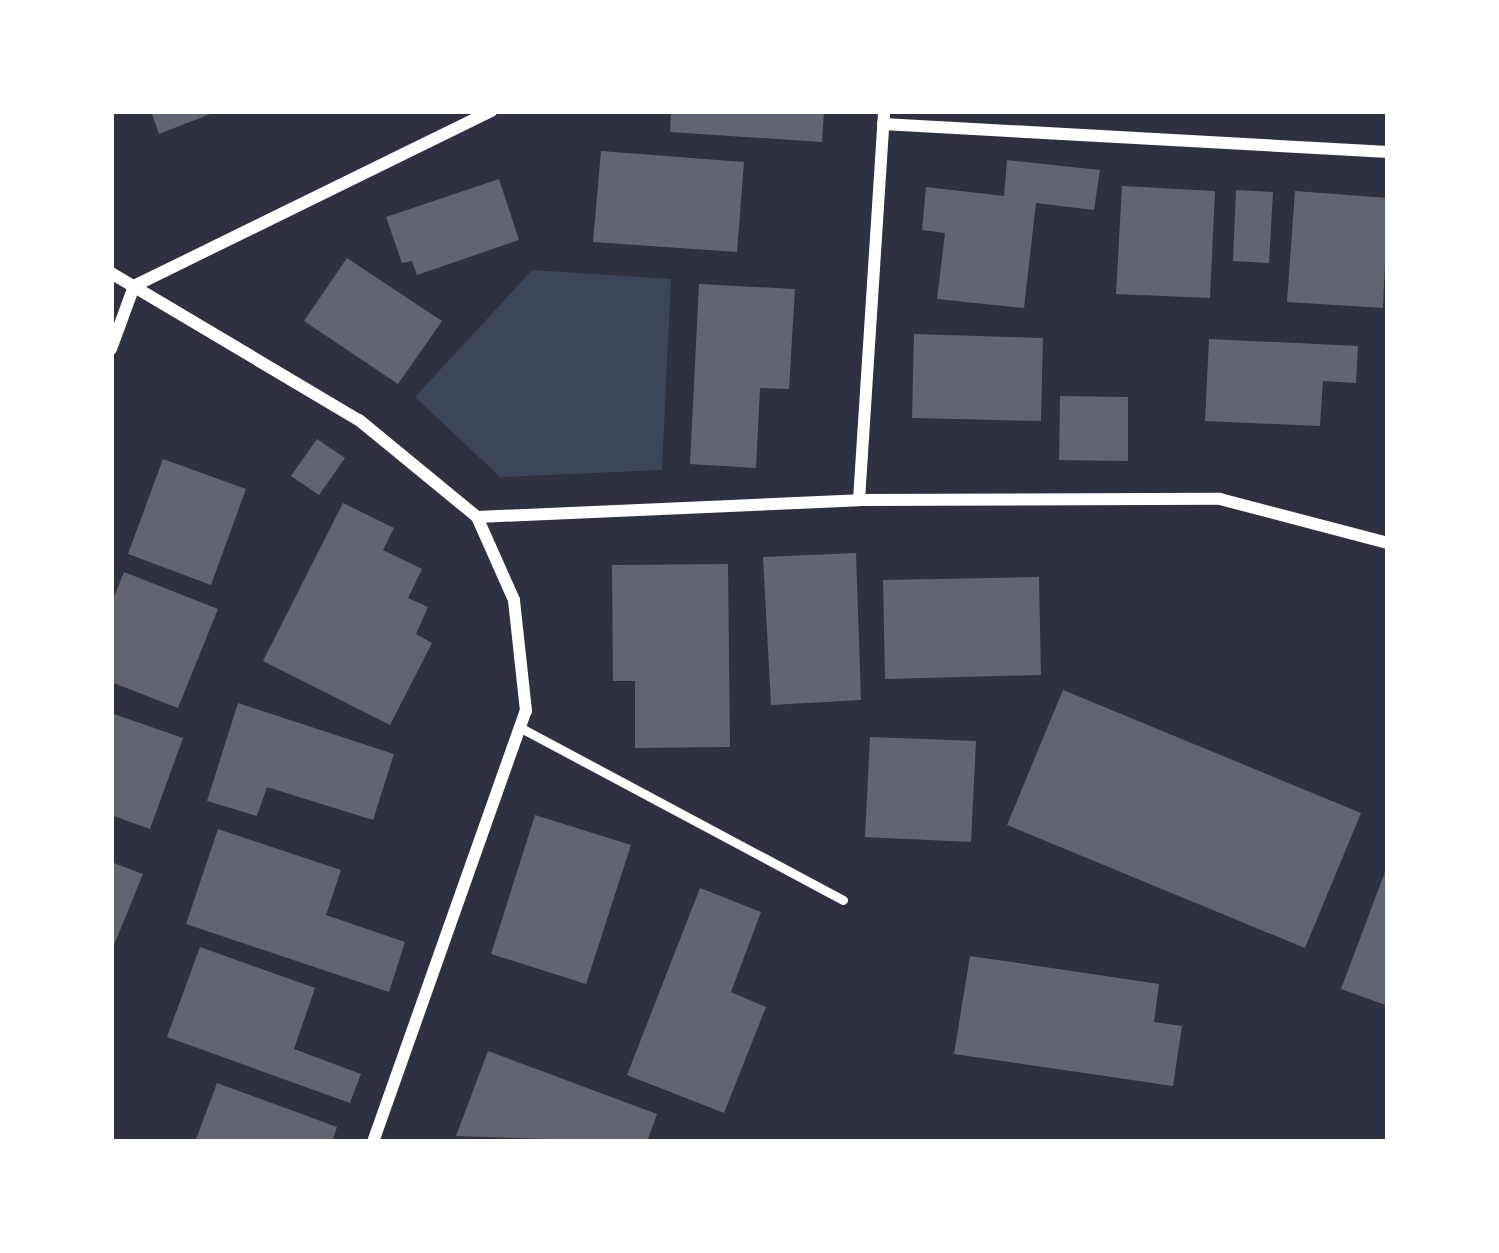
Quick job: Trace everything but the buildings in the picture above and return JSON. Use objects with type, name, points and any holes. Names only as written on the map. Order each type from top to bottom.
[{"type":"street","points":[[111,349],[134,286],[492,111]]},
{"type":"street","points":[[859,500],[883,117],[1388,152]]},
{"type":"street","points":[[111,272],[359,420],[477,517],[514,600],[526,711],[374,1142]]},
{"type":"street","points":[[477,517],[859,500],[1220,499],[1388,543]]},
{"type":"lane","points":[[521,728],[843,900]]},
{"type":"shaded area","points":[[532,270],[671,279],[662,470],[500,477],[415,397]]}]
